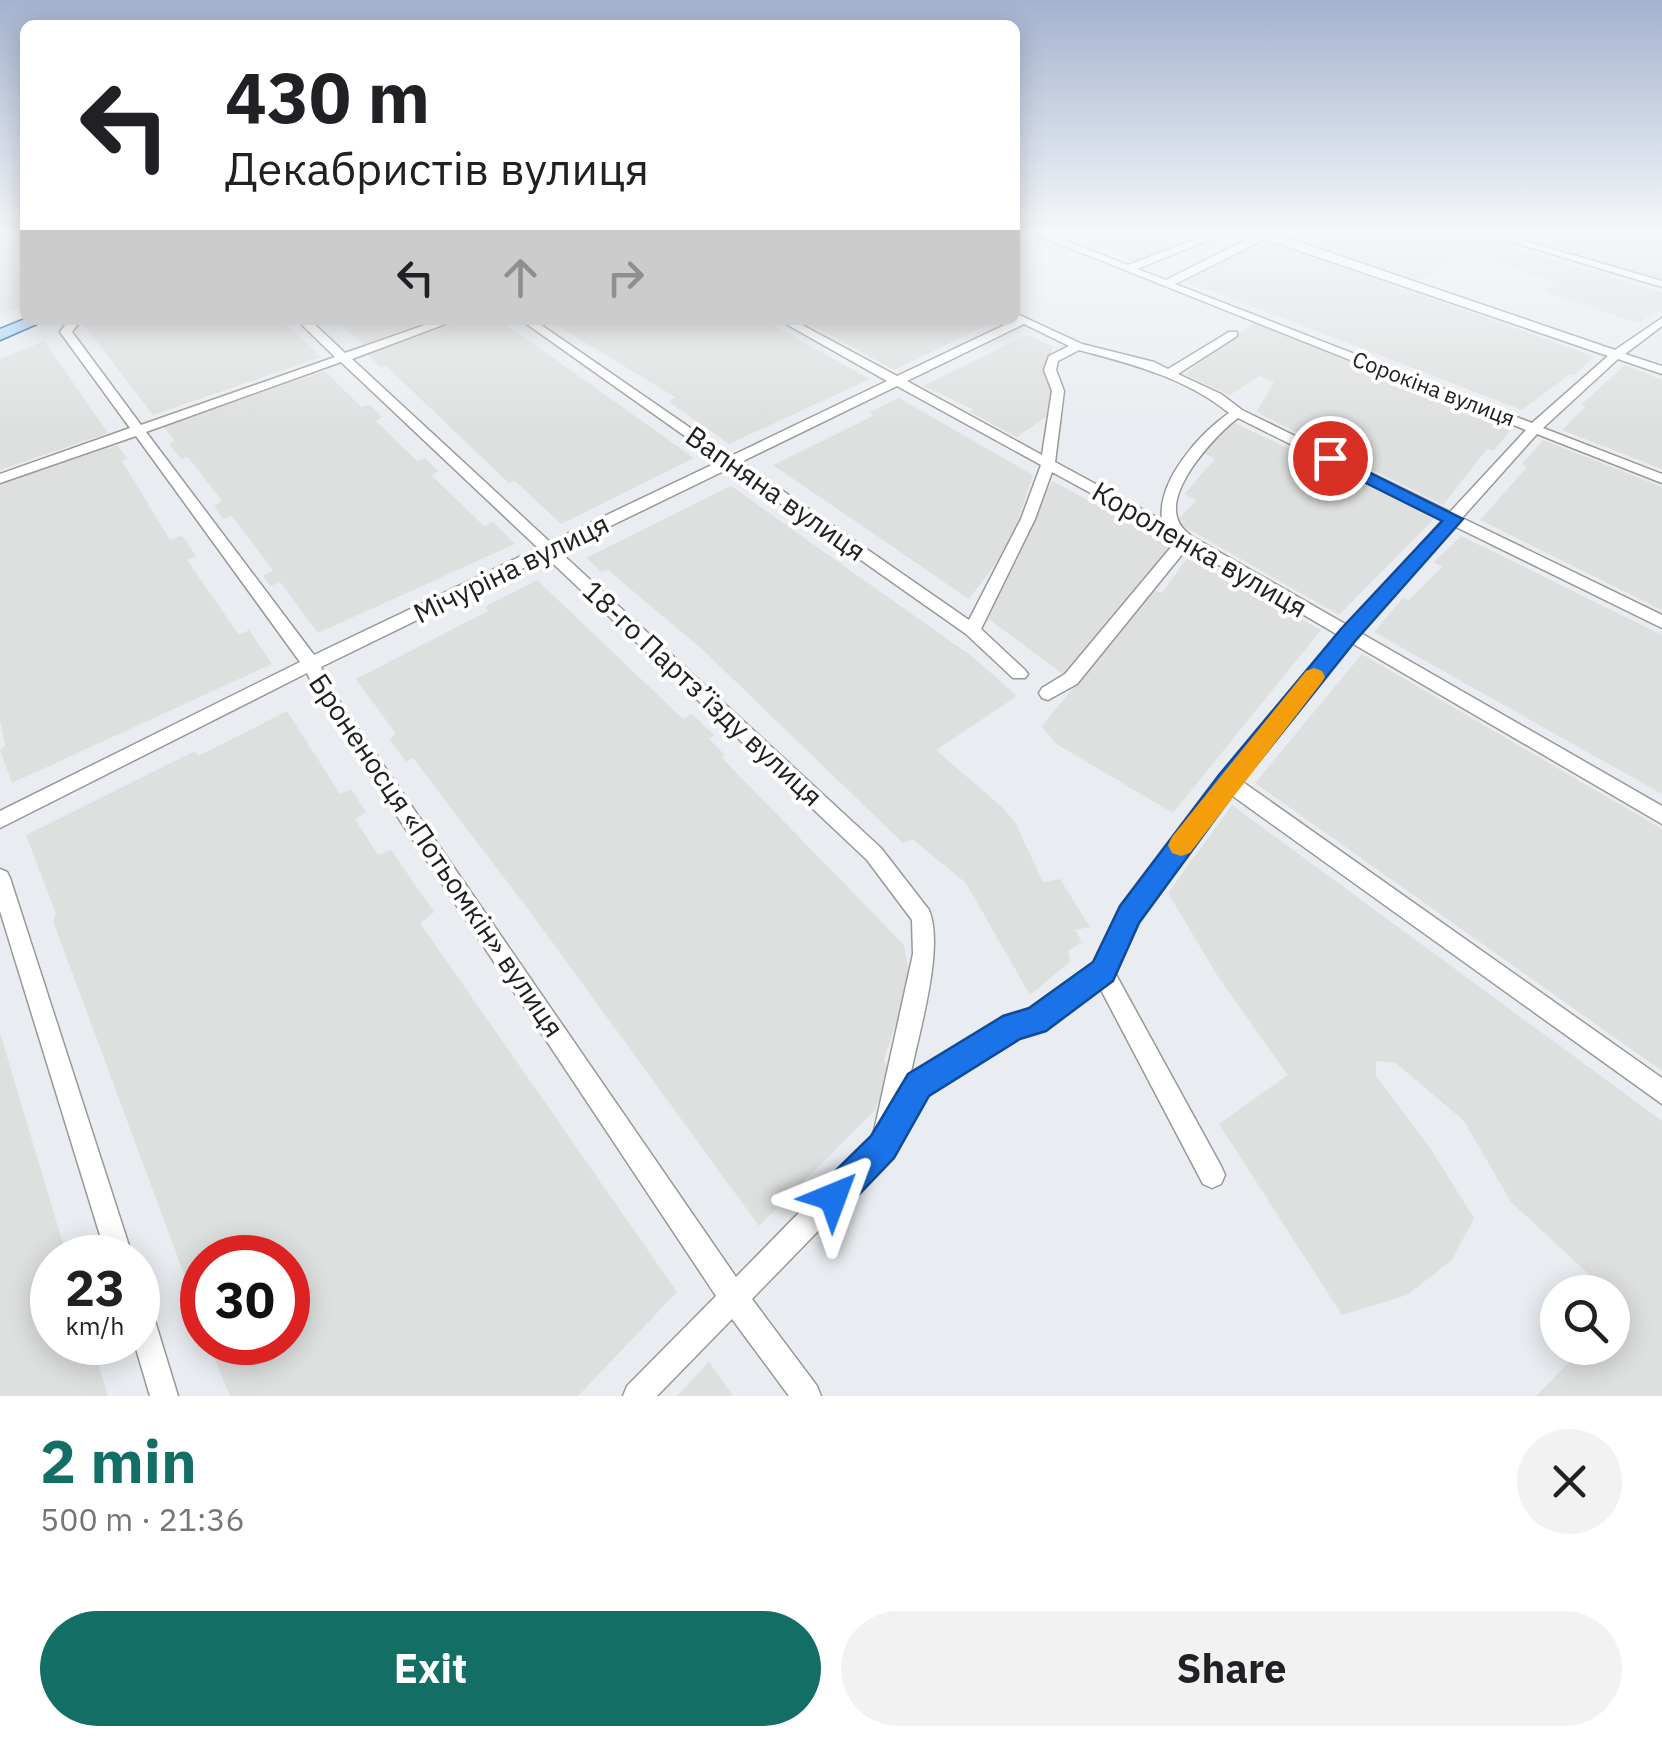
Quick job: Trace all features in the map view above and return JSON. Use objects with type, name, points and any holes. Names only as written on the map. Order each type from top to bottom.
[{"type":"main road","points":[[0,335],[25,325]]},
{"type":"street","name":"Сорокіна вулиця","points":[[1203,298],[1662,478]]},
{"type":"street","points":[[1453,298],[1662,370]]},
{"type":"street","points":[[1020,318],[1078,346],[1169,374],[1217,397],[1236,412],[1662,622]]},
{"type":"street","points":[[1169,374],[1256,318]]},
{"type":"street","points":[[637,1396],[882,1147],[918,1085],[1014,1026],[1036,1020],[1103,972],[1129,915],[1228,782],[1348,634],[1536,428],[1617,354],[1662,321]]},
{"type":"street","name":"Броненосця «Потьомкін» вулиця","points":[[71,325],[66,332],[311,664],[326,695],[734,1298],[808,1396]]},
{"type":"street","name":"18-го Партз’їзду вулиця","points":[[308,325],[874,854],[922,917],[924,954],[882,1147]]},
{"type":"street","points":[[0,479],[435,325]]},
{"type":"street","name":"Вапняна вулиця","points":[[534,325],[972,630],[1019,674]]},
{"type":"street","name":"Короленка вулиця","points":[[794,325],[1186,539],[1662,816]]},
{"type":"street","name":"Мічуріна вулиця","points":[[0,820],[311,664],[900,383],[1006,325]]},
{"type":"street","points":[[972,630],[1028,518],[1048,464],[1058,391],[1050,370],[1053,359],[1078,346]]},
{"type":"street","points":[[1048,693],[1071,678],[1186,539],[1170,524],[1168,511],[1180,477],[1223,421],[1236,412]]},
{"type":"street","points":[[1228,782],[1662,1092]]},
{"type":"street","points":[[0,878],[113,1235]]},
{"type":"street","points":[[1103,972],[1212,1174]]},
{"type":"street","points":[[155,1365],[164,1396]]},
{"type":"shaded area","points":[[0,298],[20,298],[20,307],[0,315]]},
{"type":"shaded area","points":[[1230,298],[1430,298],[1594,356],[1575,375],[1570,374],[1522,410]]},
{"type":"shaded area","points":[[1564,298],[1662,298],[1662,310],[1637,323]]},
{"type":"shaded area","points":[[1254,323],[1514,427],[1493,451],[1487,449],[1443,505],[1257,411],[1274,382],[1259,376],[1230,395],[1185,374]]},
{"type":"shaded area","points":[[84,325],[286,325],[321,357],[153,415]]},
{"type":"shaded area","points":[[341,325],[416,325],[364,344]]},
{"type":"shaded area","points":[[451,325],[507,325],[694,458],[561,524],[515,481],[509,483],[386,366],[381,368],[367,354]]},
{"type":"shaded area","points":[[556,325],[772,325],[870,379],[729,444],[669,402],[675,397]]},
{"type":"shaded area","points":[[811,325],[987,325],[894,370]]},
{"type":"shaded area","points":[[1028,335],[1054,347],[1048,359],[1050,414],[1017,437],[970,412],[973,409],[923,386]]},
{"type":"shaded area","points":[[44,341],[108,433],[0,470],[0,359]]},
{"type":"shaded area","points":[[1625,365],[1662,380],[1662,469],[1562,430],[1585,407],[1581,405]]},
{"type":"shaded area","points":[[325,371],[361,407],[370,405],[382,417],[376,421],[417,461],[425,458],[438,471],[431,475],[484,526],[493,522],[515,544],[318,633],[280,582],[271,586],[263,576],[273,570],[232,516],[223,519],[214,506],[222,501],[188,457],[181,459],[169,444],[175,441],[163,426]]},
{"type":"shaded area","points":[[899,398],[1033,475],[1010,545],[969,599],[773,465],[873,416],[870,412]]},
{"type":"shaded area","points":[[1232,422],[1434,519],[1339,615],[1176,522],[1196,500],[1184,494],[1215,459],[1202,452]]},
{"type":"shaded area","points":[[1543,440],[1662,487],[1662,610],[1480,520],[1527,467],[1522,464]]},
{"type":"shaded area","points":[[117,445],[127,458],[122,461],[170,540],[182,535],[196,556],[187,560],[239,635],[249,630],[272,664],[12,783],[0,750],[5,746],[0,720],[0,483]]},
{"type":"shaded area","points":[[1052,481],[1172,545],[1064,675],[986,617]]},
{"type":"shaded area","points":[[731,486],[974,658],[1017,696],[936,750],[1005,810],[1016,824],[1043,882],[1060,879],[1090,927],[1075,930],[1082,942],[1068,951],[1070,962],[1030,995],[966,883],[912,839],[903,843],[704,651],[608,570],[602,572],[586,558]]},
{"type":"shaded area","points":[[1461,536],[1662,635],[1662,794],[1374,632],[1403,598],[1409,600],[1442,567],[1434,562]]},
{"type":"shaded area","points":[[1187,558],[1321,630],[1173,813],[1055,743],[1042,726],[1153,590],[1162,593]]},
{"type":"shaded area","points":[[537,580],[683,719],[692,714],[714,735],[709,739],[725,755],[722,758],[904,945],[910,979],[884,1060],[890,1071],[875,1110],[759,1226],[534,917],[413,758],[406,762],[389,739],[396,734],[356,679],[488,611],[485,607]]},
{"type":"shaded area","points":[[1362,654],[1662,829],[1662,1071],[1255,783]]},
{"type":"shaded area","points":[[287,711],[340,794],[351,789],[366,812],[355,819],[378,855],[391,850],[434,912],[420,923],[677,1292],[578,1396],[230,1396],[217,1365],[310,1365],[310,1235],[180,1235],[180,1263],[53,921],[56,914],[26,835],[195,751],[198,756]]},
{"type":"shaded area","points":[[1232,805],[1662,1121],[1662,1396],[1536,1396],[1566,1365],[1630,1365],[1630,1275],[1590,1275],[1511,1202],[1464,1121],[1396,1063],[1376,1061],[1376,1076],[1430,1148],[1474,1218],[1452,1260],[1407,1295],[1342,1315],[1219,1124],[1288,1075],[1217,975],[1168,893]]},
{"type":"shaded area","points":[[0,1033],[60,1235],[30,1235],[30,1365],[99,1365],[108,1396],[0,1396]]},
{"type":"shaded area","points":[[709,1362],[733,1396],[677,1396]]},
{"type":"slow traffic","points":[[1181,845],[1314,677]]},
{"type":"route","points":[[833,1197],[882,1147],[918,1085],[1014,1026],[1036,1020],[1103,972],[1129,915],[1228,782],[1348,634],[1454,519],[1330,458]]}]
